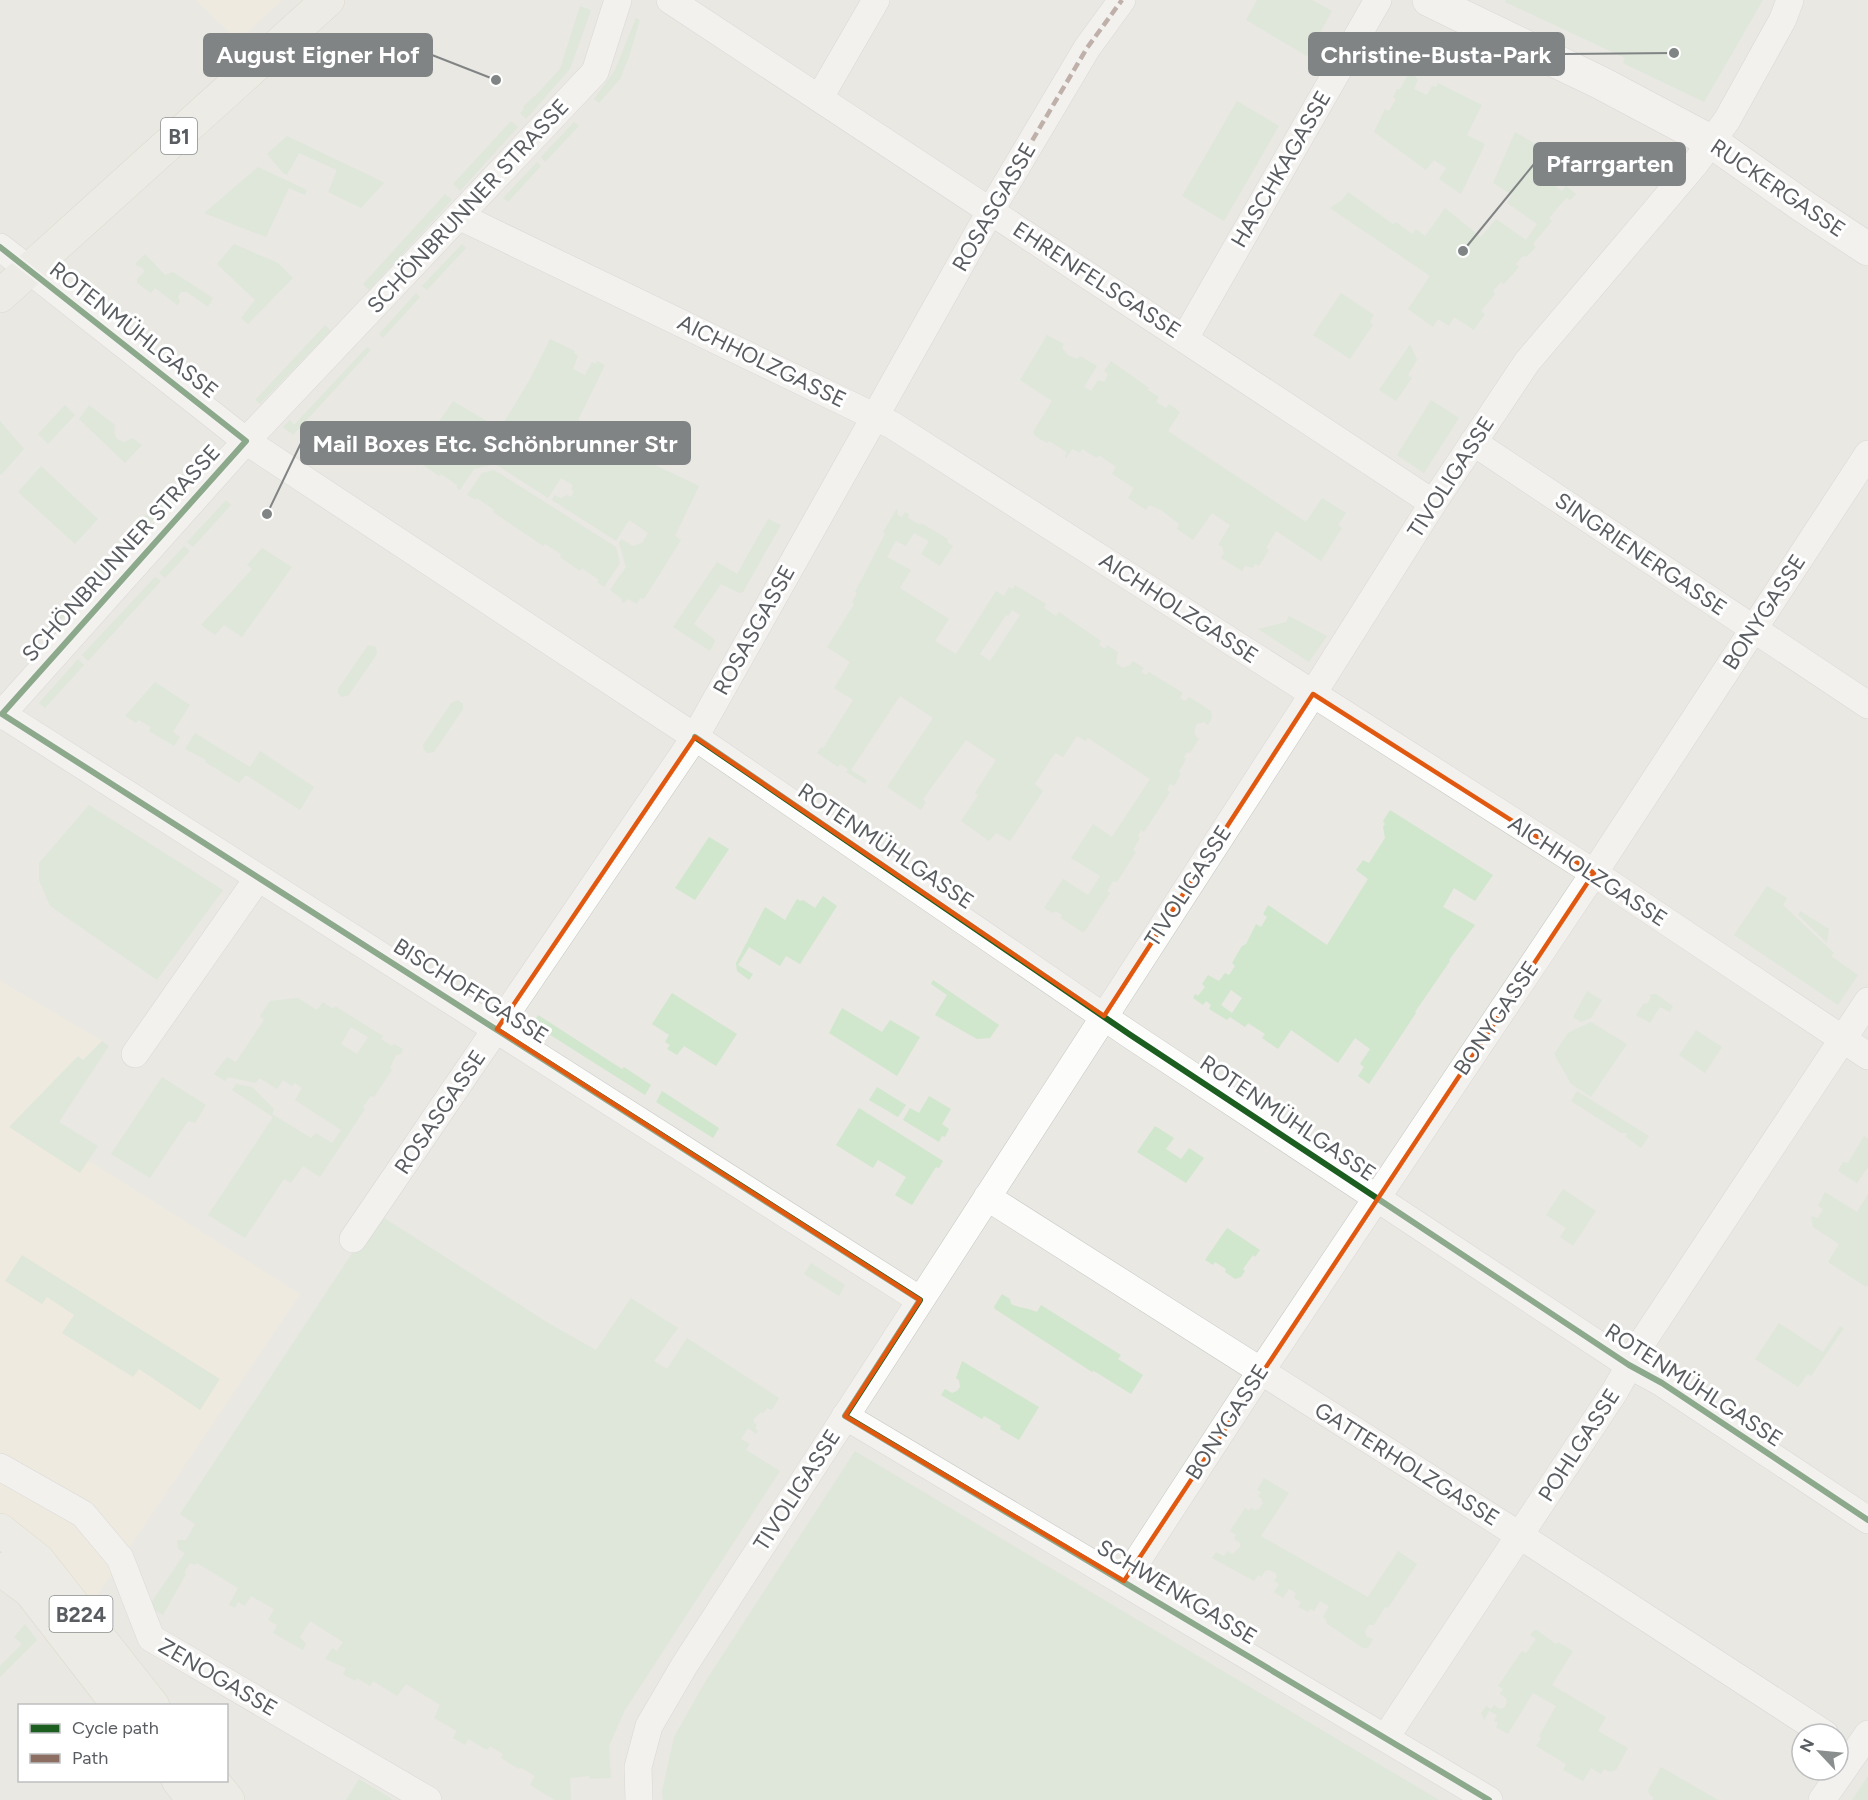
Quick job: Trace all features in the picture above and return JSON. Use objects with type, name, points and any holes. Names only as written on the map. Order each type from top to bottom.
[{"type":"main road","name":"B1","points":[[0,296],[328,0]]},
{"type":"main road","name":"RUCKERGASSE","points":[[1429,0],[1601,83],[1712,142],[1868,249]]},
{"type":"main road","name":"B224","points":[[0,1530],[38,1560],[151,1704]]},
{"type":"main road","name":"B224","points":[[0,1569],[30,1591],[117,1704]]},
{"type":"main road","points":[[180,1782],[193,1800]]},
{"type":"main road","points":[[214,1782],[228,1800]]},
{"type":"street","name":"SCHÖNBRUNNER STRASSE","points":[[1,715],[246,441],[595,72],[618,0]]},
{"type":"street","name":"EHRENFELSGASSE","points":[[670,0],[1433,502]]},
{"type":"street","points":[[820,97],[876,0]]},
{"type":"street","name":"ROSASGASSE","points":[[353,1239],[695,737],[991,210],[1087,48],[1122,0]]},
{"type":"street","name":"HASCHKAGASSE","points":[[1185,338],[1378,0]]},
{"type":"street","name":"TIVOLIGASSE","points":[[639,1800],[638,1767],[649,1726],[684,1666],[1313,694],[1433,502],[1546,337],[1712,142],[1727,120],[1783,19],[1790,0]]},
{"type":"street","name":"AICHHOLZGASSE","points":[[459,216],[874,415],[1594,873],[1868,1056]]},
{"type":"street","name":"ROTENMÜHLGASSE","points":[[0,247],[246,441],[695,737],[1376,1198],[1629,1365],[1662,1383],[1868,1520]]},
{"type":"street","name":"SINGRIENERGASSE","points":[[1473,442],[1868,705]]},
{"type":"street","name":"BONYGASSE","points":[[1124,1581],[1261,1371],[1594,873],[1868,454]]},
{"type":"street","name":"BISCHOFFGASSE","points":[[1,715],[920,1300]]},
{"type":"street","points":[[135,1054],[258,878]]},
{"type":"street","name":"POHLGASSE","points":[[1386,1737],[1615,1391],[1629,1365],[1868,1001]]},
{"type":"street","name":"GATTERHOLZGASSE","points":[[987,1197],[1519,1535],[1807,1722]]},
{"type":"street","name":"SCHWENKGASSE","points":[[846,1416],[1489,1800]]},
{"type":"street","name":"ZENOGASSE","points":[[0,1467],[83,1514],[120,1557],[151,1638],[428,1800]]},
{"type":"street","points":[[1822,1800],[1854,1743]]},
{"type":"highlighted area","points":[[1313,694],[1594,873],[1124,1581],[845,1416],[920,1300],[497,1029],[695,737],[1104,1016]]},
{"type":"shaded area","points":[[196,0],[282,0],[238,41]]},
{"type":"shaded area","points":[[0,979],[102,1041],[24,1120],[300,1294],[90,1606],[0,1539]]},
{"type":"green space","points":[[1257,0],[1312,0],[1332,11],[1307,56],[1246,20]]},
{"type":"green space","points":[[1506,0],[1763,0],[1704,102],[1623,63],[1625,58],[1505,2]]},
{"type":"green space","points":[[580,6],[591,10],[570,69],[526,119],[520,113],[523,107],[560,69]]},
{"type":"green space","points":[[636,18],[640,20],[620,79],[599,103],[594,99],[615,70]]},
{"type":"green space","points":[[1410,71],[1416,73],[1415,77],[1418,79],[1414,89],[1427,95],[1432,86],[1436,87],[1438,83],[1482,105],[1467,135],[1485,144],[1461,194],[1439,179],[1446,168],[1434,160],[1426,170],[1374,132],[1385,109],[1389,111],[1396,99],[1393,97],[1397,89],[1400,89]]},
{"type":"green space","points":[[1237,101],[1279,126],[1224,221],[1182,196]]},
{"type":"green space","points":[[511,121],[518,127],[460,191],[453,184]]},
{"type":"green space","points":[[574,122],[579,126],[545,162],[541,157]]},
{"type":"green space","points":[[1515,132],[1544,149],[1534,164],[1544,171],[1541,176],[1562,191],[1566,186],[1576,194],[1570,200],[1566,198],[1549,218],[1552,221],[1533,244],[1536,247],[1526,257],[1523,256],[1516,264],[1519,267],[1504,284],[1501,282],[1493,291],[1495,294],[1481,311],[1485,314],[1474,330],[1454,317],[1449,326],[1438,319],[1433,327],[1408,309],[1430,276],[1330,208],[1342,200],[1348,192],[1393,224],[1396,222],[1412,234],[1416,229],[1425,236],[1445,208],[1481,237],[1496,219],[1526,240],[1537,224],[1507,203],[1512,195],[1493,183]]},
{"type":"green space","points":[[287,136],[384,183],[361,208],[328,192],[337,170],[299,153],[287,175],[267,154]]},
{"type":"green space","points":[[537,162],[541,166],[508,202],[503,198]]},
{"type":"green space","points":[[258,167],[307,190],[305,195],[289,188],[266,237],[204,213]]},
{"type":"green space","points":[[445,194],[452,200],[369,290],[363,284]]},
{"type":"green space","points":[[234,244],[278,263],[293,278],[248,324],[241,318],[255,300],[217,264]]},
{"type":"green space","points":[[462,244],[466,248],[427,290],[422,286]]},
{"type":"green space","points":[[145,254],[165,275],[173,272],[213,298],[208,307],[187,292],[181,292],[178,296],[180,302],[177,305],[155,288],[151,293],[137,283],[137,279],[144,272],[143,268],[136,263]]},
{"type":"green space","points":[[416,293],[420,297],[383,338],[379,334]]},
{"type":"green space","points":[[1341,293],[1374,315],[1370,322],[1373,325],[1350,359],[1313,335]]},
{"type":"green space","points":[[325,325],[331,331],[260,404],[255,400]]},
{"type":"green space","points":[[1047,335],[1064,344],[1062,348],[1068,355],[1077,359],[1080,356],[1097,366],[1084,387],[1091,391],[1098,380],[1104,382],[1108,374],[1104,371],[1111,361],[1159,397],[1156,402],[1166,408],[1169,404],[1180,412],[1168,431],[1306,522],[1322,498],[1346,513],[1338,525],[1342,528],[1321,561],[1276,531],[1266,548],[1269,550],[1259,566],[1255,564],[1253,568],[1245,566],[1242,571],[1221,558],[1224,553],[1222,547],[1218,545],[1230,525],[1212,513],[1193,540],[1177,529],[1179,524],[1161,510],[1149,505],[1146,510],[1128,498],[1134,488],[1112,474],[1116,467],[1099,455],[1097,458],[1082,449],[1080,453],[1072,449],[1066,458],[1067,452],[1035,436],[1033,432],[1052,401],[1020,380]]},
{"type":"green space","points":[[550,339],[575,351],[574,353],[578,356],[573,369],[585,375],[592,362],[596,364],[597,361],[605,365],[578,420],[637,448],[634,455],[699,486],[675,536],[681,540],[644,599],[640,598],[637,604],[628,599],[624,603],[610,590],[626,567],[619,543],[621,539],[633,546],[642,543],[648,533],[629,520],[616,541],[552,500],[554,495],[561,498],[567,495],[571,497],[574,491],[571,489],[573,485],[561,478],[548,498],[495,464],[474,469],[460,490],[457,485],[441,474],[439,476],[414,459],[453,401],[500,429],[530,379]]},
{"type":"green space","points":[[1410,344],[1417,360],[1408,375],[1412,378],[1396,401],[1379,390]]},
{"type":"green space","points":[[367,347],[371,350],[293,435],[283,427],[290,420],[294,425]]},
{"type":"green space","points":[[1431,400],[1459,418],[1424,473],[1397,455]]},
{"type":"green space","points":[[65,405],[75,415],[48,444],[38,434]]},
{"type":"green space","points":[[89,405],[115,425],[114,433],[117,439],[124,442],[132,438],[142,445],[125,463],[79,419]]},
{"type":"green space","points":[[0,421],[24,449],[1,475],[0,474]]},
{"type":"green space","points":[[204,451],[214,460],[208,468],[202,466],[187,484],[182,485],[177,480]]},
{"type":"green space","points":[[41,466],[98,519],[75,544],[18,492]]},
{"type":"green space","points":[[494,470],[616,547],[620,563],[604,587],[597,582],[599,580],[582,568],[580,571],[560,557],[561,554],[545,544],[543,546],[493,512],[494,510],[477,498],[476,500],[467,495],[482,473]]},
{"type":"green space","points":[[160,500],[164,503],[164,508],[102,576],[95,570]]},
{"type":"green space","points":[[226,500],[231,505],[193,547],[187,542]]},
{"type":"green space","points":[[898,509],[897,514],[902,517],[905,512],[909,514],[908,518],[948,539],[947,542],[953,546],[940,566],[921,554],[929,541],[914,533],[906,546],[896,541],[887,557],[911,570],[900,588],[949,619],[935,641],[956,654],[996,591],[1004,596],[1009,587],[1013,589],[1015,585],[1046,604],[1044,608],[1056,616],[1059,612],[1101,641],[1099,645],[1105,649],[1107,645],[1118,652],[1116,663],[1123,668],[1133,661],[1144,668],[1141,672],[1146,675],[1149,672],[1183,693],[1180,698],[1185,701],[1189,697],[1211,711],[1212,718],[1208,725],[1204,722],[1197,724],[1195,732],[1199,739],[1190,753],[1187,752],[1184,757],[1186,759],[1179,772],[1181,774],[1174,786],[1170,784],[1167,790],[1170,792],[1144,832],[1141,830],[1138,836],[1140,838],[1133,850],[1136,852],[1117,882],[1113,881],[1107,891],[1110,893],[1085,931],[1082,932],[1061,918],[1062,915],[1056,911],[1053,913],[1044,908],[1063,879],[1088,895],[1100,876],[1071,858],[1093,824],[1112,837],[1150,779],[1088,738],[1085,741],[1077,736],[1063,757],[1055,753],[1035,784],[1043,791],[1010,841],[996,833],[989,841],[961,821],[978,795],[975,793],[996,760],[966,740],[923,799],[926,802],[921,810],[887,787],[933,718],[900,696],[851,770],[867,780],[865,784],[846,772],[848,769],[840,764],[838,767],[817,753],[821,747],[823,748],[853,700],[834,688],[850,662],[827,647],[854,604],[852,602],[857,593],[855,592]],"holes":[[[1012,610],[1020,615],[990,661],[980,654],[1006,615],[1008,616]]]},
{"type":"green space","points":[[768,519],[781,525],[743,592],[739,593],[721,584],[694,624],[714,639],[710,651],[673,627],[717,562],[737,574]]},
{"type":"green space","points":[[184,546],[190,551],[165,578],[159,573]]},
{"type":"green space","points":[[262,548],[292,567],[242,637],[224,625],[215,635],[201,625],[252,569],[247,565]]},
{"type":"green space","points":[[155,577],[161,581],[88,661],[82,655]]},
{"type":"green space","points":[[84,582],[91,588],[52,630],[46,624]]},
{"type":"green space","points":[[1289,616],[1327,636],[1309,662],[1258,629],[1286,622]]},
{"type":"green space","points":[[368,645],[376,647],[377,654],[349,695],[342,697],[338,694],[338,689]]},
{"type":"green space","points":[[78,659],[84,665],[45,708],[39,703]]},
{"type":"green space","points":[[155,682],[190,705],[173,732],[180,737],[174,746],[149,731],[151,727],[139,720],[136,723],[125,716]]},
{"type":"green space","points":[[458,700],[463,704],[463,709],[434,752],[427,753],[423,745],[451,703]]},
{"type":"green space","points":[[195,733],[250,767],[260,751],[314,787],[300,810],[246,775],[239,783],[205,762],[206,760],[185,749]]},
{"type":"green space","points":[[89,805],[223,890],[157,980],[50,906],[39,880],[39,863]]},
{"type":"green space","points":[[1390,810],[1493,875],[1475,901],[1454,888],[1443,907],[1475,925],[1449,960],[1369,1084],[1358,1076],[1364,1067],[1360,1064],[1370,1049],[1355,1038],[1338,1063],[1291,1030],[1278,1049],[1262,1038],[1265,1034],[1248,1023],[1245,1027],[1230,1017],[1227,1020],[1209,1009],[1211,1005],[1206,1001],[1203,1005],[1193,998],[1195,994],[1198,996],[1205,987],[1202,984],[1208,975],[1219,981],[1225,973],[1229,975],[1235,966],[1232,963],[1242,946],[1246,944],[1256,924],[1261,927],[1267,917],[1263,914],[1268,905],[1327,945],[1368,879],[1356,870],[1363,860],[1369,863],[1385,838],[1383,821]],"holes":[[[1231,990],[1242,998],[1232,1013],[1221,1005]]]},
{"type":"green space","points":[[709,837],[729,849],[695,900],[675,888]]},
{"type":"green space","points":[[1767,886],[1787,898],[1783,905],[1834,953],[1831,956],[1858,975],[1838,1005],[1734,935]]},
{"type":"green space","points":[[823,896],[837,906],[800,964],[786,956],[780,966],[749,947],[738,965],[753,974],[749,980],[737,971],[736,963],[765,907],[785,920],[797,899],[815,908]]},
{"type":"green space","points":[[1800,911],[1829,929],[1827,943],[1798,915]]},
{"type":"green space","points":[[933,980],[999,1025],[990,1038],[977,1039],[935,1015],[947,995],[931,984]]},
{"type":"green space","points":[[1587,991],[1602,1000],[1591,1018],[1581,1022],[1573,1017]]},
{"type":"green space","points":[[672,993],[737,1034],[716,1066],[684,1046],[677,1055],[667,1049],[670,1045],[665,1042],[669,1035],[652,1024]]},
{"type":"green space","points":[[1656,994],[1673,1006],[1670,1012],[1660,1007],[1650,1023],[1636,1015],[1644,1003],[1647,1004],[1651,997],[1649,995]]},
{"type":"green space","points":[[298,998],[317,1010],[323,1002],[333,1009],[335,1006],[383,1036],[381,1039],[392,1046],[394,1044],[403,1049],[401,1054],[396,1055],[390,1068],[392,1070],[374,1097],[371,1096],[363,1107],[365,1109],[320,1177],[303,1166],[291,1183],[284,1179],[245,1238],[208,1215],[273,1117],[232,1090],[236,1084],[252,1087],[274,1109],[272,1114],[311,1138],[316,1133],[332,1143],[341,1130],[295,1100],[302,1088],[295,1083],[292,1086],[283,1080],[277,1089],[259,1078],[256,1083],[228,1077],[225,1081],[214,1074],[227,1057],[236,1062],[264,1020],[260,1016],[270,1001]],"holes":[[[351,1027],[368,1037],[357,1054],[341,1044]]]},
{"type":"green space","points":[[842,1008],[882,1032],[890,1020],[920,1037],[897,1076],[829,1033]]},
{"type":"green space","points":[[538,1015],[651,1085],[645,1095],[533,1024]]},
{"type":"green space","points":[[1591,1022],[1627,1044],[1591,1097],[1571,1084],[1554,1054],[1568,1033]]},
{"type":"green space","points":[[1696,1030],[1722,1047],[1705,1073],[1679,1055]]},
{"type":"green space","points":[[102,1041],[109,1046],[59,1122],[98,1146],[80,1173],[9,1127],[78,1056],[83,1060]]},
{"type":"green space","points":[[162,1077],[206,1105],[195,1123],[188,1121],[150,1178],[111,1154]]},
{"type":"green space","points":[[877,1087],[906,1105],[898,1117],[869,1100]]},
{"type":"green space","points":[[662,1091],[719,1128],[713,1138],[656,1102]]},
{"type":"green space","points":[[1577,1091],[1649,1136],[1641,1148],[1626,1137],[1627,1133],[1621,1133],[1571,1101]]},
{"type":"green space","points":[[929,1096],[951,1109],[942,1124],[949,1129],[939,1142],[903,1120],[910,1108],[919,1113]]},
{"type":"green space","points":[[859,1108],[943,1161],[939,1168],[936,1167],[912,1205],[895,1195],[906,1177],[878,1160],[873,1168],[836,1145]]},
{"type":"green space","points":[[1155,1126],[1174,1138],[1166,1149],[1181,1159],[1189,1148],[1204,1158],[1186,1183],[1137,1152]]},
{"type":"green space","points":[[1864,1136],[1868,1139],[1868,1167],[1857,1183],[1838,1171],[1843,1162],[1848,1163]]},
{"type":"green space","points":[[1563,1189],[1596,1211],[1573,1246],[1560,1237],[1566,1228],[1546,1215]]},
{"type":"green space","points":[[1825,1192],[1857,1212],[1868,1194],[1868,1284],[1866,1287],[1828,1262],[1839,1244],[1813,1227],[1811,1216],[1818,1218],[1823,1209],[1818,1206]]},
{"type":"green space","points":[[378,1214],[550,1324],[596,1350],[631,1298],[678,1328],[654,1361],[667,1369],[687,1338],[779,1398],[772,1410],[767,1408],[764,1413],[761,1412],[754,1419],[757,1425],[755,1428],[758,1431],[756,1434],[748,1428],[741,1439],[750,1444],[746,1450],[780,1471],[625,1710],[609,1746],[611,1778],[590,1779],[589,1776],[570,1778],[571,1800],[555,1800],[530,1785],[535,1776],[501,1758],[503,1754],[490,1746],[487,1750],[468,1739],[465,1745],[453,1738],[457,1731],[434,1718],[440,1705],[406,1684],[397,1696],[373,1681],[370,1686],[357,1678],[355,1681],[343,1674],[346,1668],[325,1659],[332,1648],[337,1651],[343,1642],[310,1621],[300,1637],[306,1644],[303,1650],[273,1633],[277,1625],[268,1620],[274,1609],[251,1596],[245,1606],[238,1602],[235,1608],[229,1605],[238,1588],[197,1563],[195,1565],[190,1563],[163,1615],[148,1607],[185,1553],[178,1549],[177,1540],[186,1540],[195,1524],[180,1514]]},
{"type":"green space","points":[[1227,1228],[1260,1250],[1255,1257],[1253,1255],[1243,1269],[1245,1271],[1241,1277],[1235,1279],[1215,1262],[1213,1265],[1205,1260]]},
{"type":"green space","points":[[22,1255],[220,1379],[200,1410],[139,1369],[133,1377],[62,1333],[74,1315],[47,1297],[42,1304],[5,1281]]},
{"type":"green space","points":[[811,1263],[845,1285],[839,1296],[804,1274]]},
{"type":"green space","points":[[1002,1294],[1010,1299],[1011,1304],[1037,1312],[1041,1305],[1121,1355],[1118,1359],[1143,1375],[1131,1394],[1094,1371],[1092,1372],[995,1309]]},
{"type":"green space","points":[[1779,1323],[1823,1352],[1840,1326],[1844,1328],[1811,1376],[1808,1374],[1798,1387],[1755,1359]]},
{"type":"green space","points":[[962,1361],[1039,1407],[1019,1440],[984,1416],[982,1419],[941,1395],[945,1389],[952,1393],[960,1387],[959,1380],[956,1378]]},
{"type":"green space","points":[[855,1451],[1439,1800],[663,1800],[662,1791],[674,1737],[705,1682]]},
{"type":"green space","points":[[1264,1478],[1289,1493],[1261,1536],[1368,1597],[1398,1551],[1417,1564],[1388,1608],[1385,1607],[1374,1625],[1369,1625],[1365,1631],[1367,1637],[1373,1639],[1368,1648],[1363,1648],[1326,1623],[1327,1620],[1323,1617],[1329,1606],[1320,1601],[1314,1611],[1310,1609],[1308,1612],[1298,1607],[1301,1602],[1294,1598],[1296,1593],[1289,1589],[1283,1598],[1274,1592],[1279,1584],[1274,1581],[1277,1577],[1276,1573],[1265,1571],[1254,1581],[1212,1558],[1216,1552],[1224,1556],[1227,1551],[1233,1554],[1240,1547],[1240,1543],[1234,1539],[1236,1535],[1230,1531],[1245,1508],[1249,1511],[1251,1508],[1259,1509],[1263,1503],[1258,1497],[1261,1492],[1257,1490]]},
{"type":"green space","points":[[25,1624],[37,1640],[0,1677],[0,1666],[22,1644],[14,1637]]},
{"type":"green space","points":[[1534,1630],[1556,1644],[1558,1642],[1573,1651],[1552,1685],[1606,1717],[1598,1731],[1628,1748],[1616,1770],[1610,1772],[1604,1769],[1601,1774],[1591,1768],[1583,1781],[1563,1770],[1566,1764],[1536,1746],[1556,1706],[1533,1693],[1508,1734],[1496,1727],[1498,1723],[1494,1721],[1497,1715],[1489,1711],[1484,1720],[1481,1713],[1486,1706],[1491,1709],[1494,1705],[1499,1709],[1504,1708],[1506,1698],[1500,1694],[1503,1689],[1498,1686],[1522,1651],[1526,1653],[1536,1639],[1530,1635]]},
{"type":"green space","points":[[1661,1767],[1718,1800],[1652,1800],[1654,1798],[1648,1790]]},
{"type":"green space","points":[[1868,1776],[1868,1800],[1852,1800]]},
{"type":"green space","points":[[359,1779],[392,1799],[346,1800]]},
{"type":"marked path","points":[[991,210],[1087,48],[1122,0]]},
{"type":"cycle path","points":[[0,247],[246,441],[2,714],[920,1300],[845,1416],[1489,1800]]},
{"type":"cycle path","points":[[695,737],[1129,1034],[1629,1365],[1662,1383],[1868,1520]]},
{"type":"place","name":"Christine-Busta-Park","points":[[1674,53]]},
{"type":"place","name":"August Eigner Hof","points":[[496,80]]},
{"type":"place","name":"Pfarrgarten","points":[[1463,251]]},
{"type":"place","name":"Mail Boxes Etc. Schönbrunner Str","points":[[267,514]]}]
